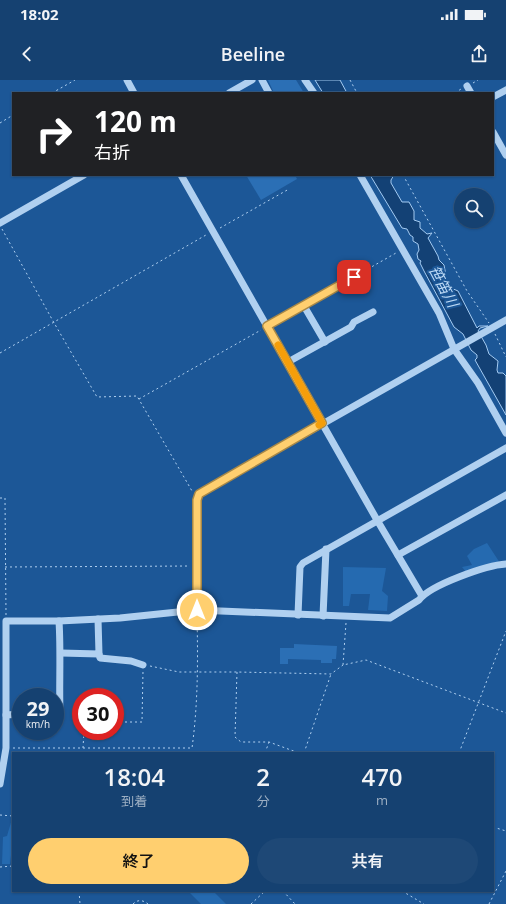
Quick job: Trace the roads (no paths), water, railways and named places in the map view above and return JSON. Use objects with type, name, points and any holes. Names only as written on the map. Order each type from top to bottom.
[{"type":"street","points":[[126,80],[133,92]]},
{"type":"street","points":[[231,92],[252,80]]},
{"type":"street","points":[[262,80],[268,92]]},
{"type":"street","points":[[305,80],[313,92]]},
{"type":"street","points":[[467,86],[470,92]]},
{"type":"street","points":[[494,96],[506,90]]},
{"type":"street","points":[[494,134],[506,155]]},
{"type":"street","points":[[0,225],[82,176]]},
{"type":"street","points":[[182,176],[377,520],[422,596]]},
{"type":"street","points":[[361,176],[439,313],[455,348],[478,383],[506,433]]},
{"type":"street","points":[[267,326],[354,277]]},
{"type":"street","points":[[304,306],[325,342]]},
{"type":"street","points":[[288,362],[351,328],[354,322],[373,312]]},
{"type":"street","points":[[197,610],[197,500],[199,494],[506,320]]},
{"type":"street","points":[[298,615],[300,567],[303,563],[506,448]]},
{"type":"street","points":[[398,555],[506,495]]},
{"type":"street","points":[[323,616],[326,549]]},
{"type":"street","points":[[0,784],[6,748],[6,621],[98,619],[197,610],[390,618],[420,600],[422,596],[447,582],[495,565],[506,564]]},
{"type":"street","points":[[98,619],[100,658],[131,661],[143,665]]},
{"type":"street","points":[[59,621],[61,653],[59,688]]},
{"type":"street","points":[[61,653],[99,654]]},
{"type":"street","points":[[6,715],[12,715]]},
{"type":"water","points":[[315,80],[340,80],[346,92],[322,92]]},
{"type":"water","name":"笹笛川","points":[[371,176],[393,176],[391,183],[402,202],[409,202],[414,211],[414,220],[420,222],[420,228],[427,234],[432,233],[428,238],[439,260],[444,265],[447,281],[451,288],[458,291],[477,328],[479,326],[488,326],[480,328],[478,331],[489,354],[498,361],[498,373],[503,373],[506,376],[506,415],[475,360],[477,355],[471,350],[463,334],[454,327],[424,271],[420,263],[421,261],[418,259],[418,244],[413,241],[413,237],[407,229],[402,228]]}]
